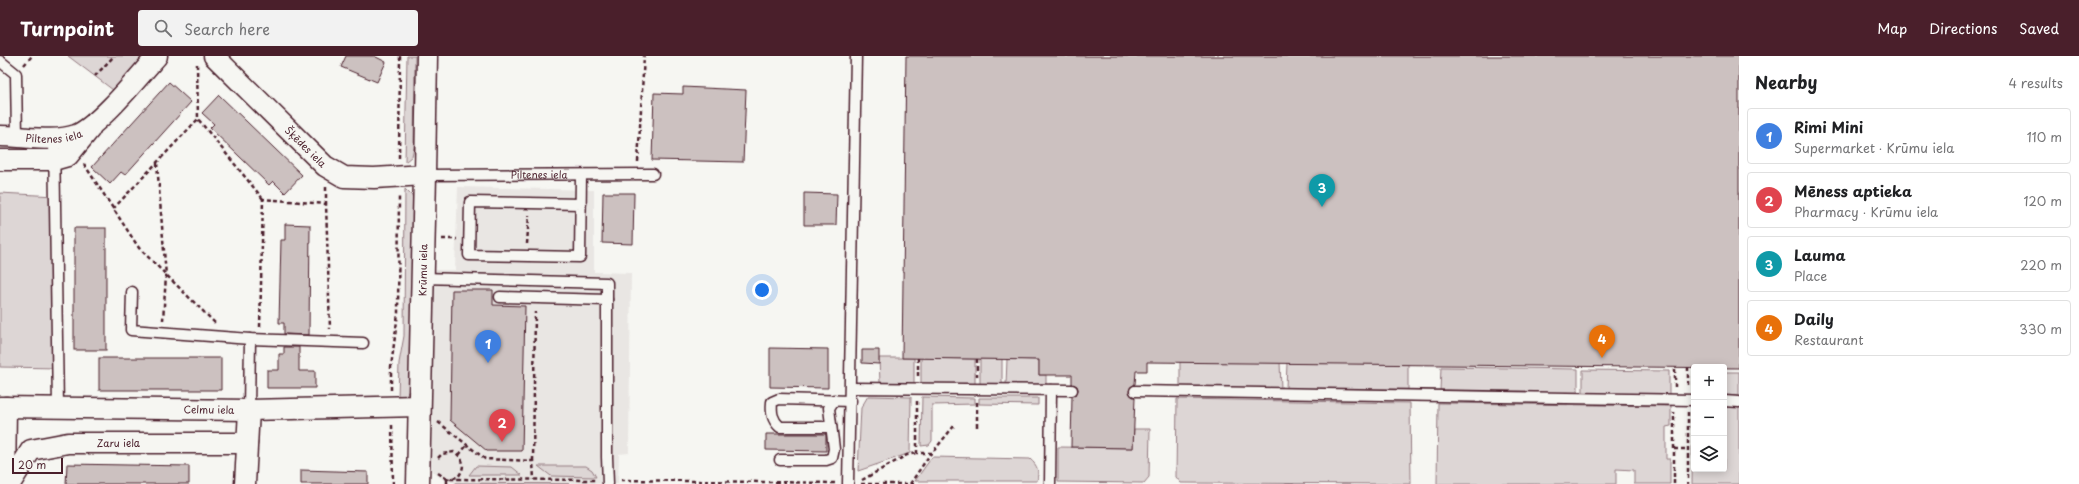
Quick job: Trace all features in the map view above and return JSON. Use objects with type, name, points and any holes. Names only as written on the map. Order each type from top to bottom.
[{"type":"street","name":"Piltenes iela","points":[[0,160],[54,160],[68,156],[101,117],[157,56]]},
{"type":"street","name":"Šķēdes iela","points":[[214,56],[325,166],[344,177],[425,175]]},
{"type":"street","name":"Krūmu iela","points":[[418,484],[427,56]]},
{"type":"street","name":"Piltenes iela","points":[[9,136],[54,138],[77,135],[101,117]]},
{"type":"street","name":"Celmu iela","points":[[3,407],[249,410],[392,408],[419,406]]},
{"type":"street","points":[[3,407],[5,484]]},
{"type":"street","points":[[246,484],[249,410]]},
{"type":"street","name":"Zaru iela","points":[[10,484],[32,450],[68,443],[247,443]]},
{"type":"lane","points":[[848,484],[851,400],[856,56]]},
{"type":"lane","points":[[0,61],[16,74],[9,136]]},
{"type":"lane","points":[[54,138],[58,407]]},
{"type":"lane","points":[[581,174],[581,204],[580,257],[469,255],[470,202],[581,204]]},
{"type":"lane","name":"Piltenes iela","points":[[425,175],[652,174]]},
{"type":"lane","points":[[422,278],[607,283],[608,482]]},
{"type":"lane","points":[[132,292],[131,330],[230,338],[363,343]]},
{"type":"lane","points":[[500,297],[607,300]]},
{"type":"lane","points":[[249,410],[255,339]]},
{"type":"lane","points":[[851,388],[1072,390]]},
{"type":"lane","points":[[1050,484],[1051,390]]},
{"type":"lane","points":[[1135,391],[1691,400]]},
{"type":"lane","points":[[831,427],[780,427],[774,422],[771,410],[772,402],[779,399],[851,400]]},
{"type":"lane","points":[[780,460],[826,460],[832,458],[834,449],[829,408],[834,400]]},
{"type":"lane","points":[[1727,401],[1739,402]]},
{"type":"path","points":[[95,76],[114,56]]},
{"type":"path","points":[[197,56],[198,119],[263,199],[255,339]]},
{"type":"path","points":[[393,484],[391,367],[398,313],[400,56]]},
{"type":"path","points":[[638,174],[644,56]]},
{"type":"path","points":[[113,209],[198,119]]},
{"type":"path","points":[[74,148],[138,248],[230,338]]},
{"type":"path","points":[[157,163],[166,276],[163,332]]},
{"type":"path","points":[[263,199],[326,204],[331,342]]},
{"type":"path","points":[[527,257],[529,203]]},
{"type":"path","points":[[441,239],[470,240]]},
{"type":"path","points":[[534,307],[534,480]]},
{"type":"path","points":[[917,453],[918,358]]},
{"type":"path","points":[[1674,484],[1675,367]]},
{"type":"path","points":[[1688,367],[1691,400],[1688,449],[1688,484]]},
{"type":"path","points":[[419,406],[484,459],[533,461]]},
{"type":"path","points":[[910,484],[932,453],[954,426]]},
{"type":"path","points":[[459,455],[467,445]]},
{"type":"path","points":[[1674,449],[1688,449]]},
{"type":"path","points":[[436,464],[442,454],[454,452],[459,455],[464,466],[462,472],[458,477],[447,479]]},
{"type":"path","points":[[917,484],[854,484],[907,455],[932,453]]},
{"type":"path","points":[[436,469],[442,478],[447,479],[848,484]]},
{"type":"path","points":[[446,484],[447,479]]},
{"type":"shaded area","points":[[68,56],[157,56],[121,96]]},
{"type":"shaded area","points":[[407,56],[415,56],[414,147],[412,156],[405,162]]},
{"type":"shaded area","points":[[458,187],[594,190],[594,272],[631,273],[629,453],[619,454],[618,484],[456,483],[442,479],[431,470],[434,270],[455,270]]},
{"type":"shaded area","points":[[405,189],[412,196],[414,205],[410,389],[406,395],[398,399],[399,363],[404,336]]},
{"type":"shaded area","points":[[0,193],[55,196],[59,368],[0,367]]},
{"type":"shaded area","points":[[879,358],[914,358],[914,384],[880,383]]},
{"type":"shaded area","points":[[921,358],[975,359],[975,384],[921,384]]},
{"type":"shaded area","points":[[980,359],[1002,359],[1002,385],[980,384]]},
{"type":"shaded area","points":[[1007,359],[1039,360],[1039,375],[1046,375],[1046,384],[1006,385]]},
{"type":"shaded area","points":[[1180,362],[1280,362],[1281,389],[1180,388]]},
{"type":"shaded area","points":[[1287,363],[1408,364],[1408,391],[1286,388]]},
{"type":"shaded area","points":[[1441,367],[1578,369],[1578,394],[1440,391]]},
{"type":"shaded area","points":[[1583,370],[1669,371],[1669,395],[1583,393]]},
{"type":"shaded area","points":[[1727,372],[1739,372],[1739,396],[1727,395]]},
{"type":"shaded area","points":[[868,396],[911,397],[910,453],[858,471],[861,408]]},
{"type":"shaded area","points":[[922,397],[975,398],[975,404],[932,405],[932,441],[929,445],[921,446]]},
{"type":"shaded area","points":[[979,398],[1038,398],[1038,405],[979,404]]},
{"type":"shaded area","points":[[1177,399],[1410,403],[1411,484],[1181,483],[1176,477]]},
{"type":"shaded area","points":[[1438,403],[1671,406],[1671,426],[1666,427],[1666,459],[1670,459],[1670,484],[1634,484],[1634,470],[1616,469],[1616,484],[1437,484]]},
{"type":"shaded area","points":[[1727,407],[1739,407],[1739,484],[1692,484],[1692,472],[1727,472]]},
{"type":"shaded area","points":[[1134,429],[1150,429],[1149,477],[1144,483],[1058,482],[1058,447],[1133,448]]},
{"type":"shaded area","points":[[932,457],[1030,459],[1035,464],[1037,469],[1037,481],[915,481]]},
{"type":"shaded area","points":[[476,466],[512,467],[522,475],[469,475]]},
{"type":"shaded area","points":[[538,466],[586,466],[592,470],[596,477],[551,476]]},
{"type":"shaded area","points":[[456,483],[569,484],[455,484]]},
{"type":"building","points":[[346,56],[374,56],[386,62],[377,82],[341,67]]},
{"type":"building","points":[[906,56],[1739,56],[1739,368],[1727,368],[1727,364],[1691,364],[1691,368],[1147,362],[1147,371],[1136,371],[1135,384],[1129,391],[1135,398],[1133,448],[1071,447],[1072,396],[1076,395],[1078,390],[1077,386],[1072,384],[1072,375],[1039,375],[1039,360],[902,358]]},
{"type":"building","points":[[169,82],[191,102],[125,175],[121,172],[110,184],[92,167]]},
{"type":"building","points":[[683,87],[746,90],[743,162],[652,160],[654,93],[683,94]]},
{"type":"building","points":[[219,95],[302,175],[285,193],[273,181],[269,185],[210,128],[214,124],[202,113]]},
{"type":"building","points":[[603,193],[634,193],[633,244],[602,243]]},
{"type":"building","points":[[804,193],[837,194],[836,225],[804,225]]},
{"type":"building","points":[[285,224],[310,225],[309,335],[284,334],[284,323],[279,323],[281,240],[285,240]]},
{"type":"building","points":[[74,228],[106,228],[106,350],[74,350]]},
{"type":"building","points":[[452,290],[493,290],[493,305],[525,306],[522,451],[487,451],[450,420]]},
{"type":"building","points":[[284,347],[299,347],[299,371],[315,371],[315,388],[267,388],[267,370],[279,370],[279,354],[284,354]]},
{"type":"building","points":[[770,348],[828,349],[828,388],[770,387]]},
{"type":"building","points":[[862,350],[879,350],[879,364],[862,363]]},
{"type":"building","points":[[99,358],[221,358],[221,390],[99,390]]},
{"type":"building","points":[[766,434],[826,434],[826,451],[766,450]]},
{"type":"building","points":[[67,464],[189,466],[189,484],[66,484]]},
{"type":"building","points":[[301,470],[368,472],[368,484],[301,484]]},
{"type":"place","name":"Lauma","points":[[1322,207]]},
{"type":"place","name":"Daily","points":[[1602,358]]},
{"type":"place","name":"Rimi Mini","points":[[488,363]]},
{"type":"place","name":"Mēness aptieka","points":[[502,442]]}]
